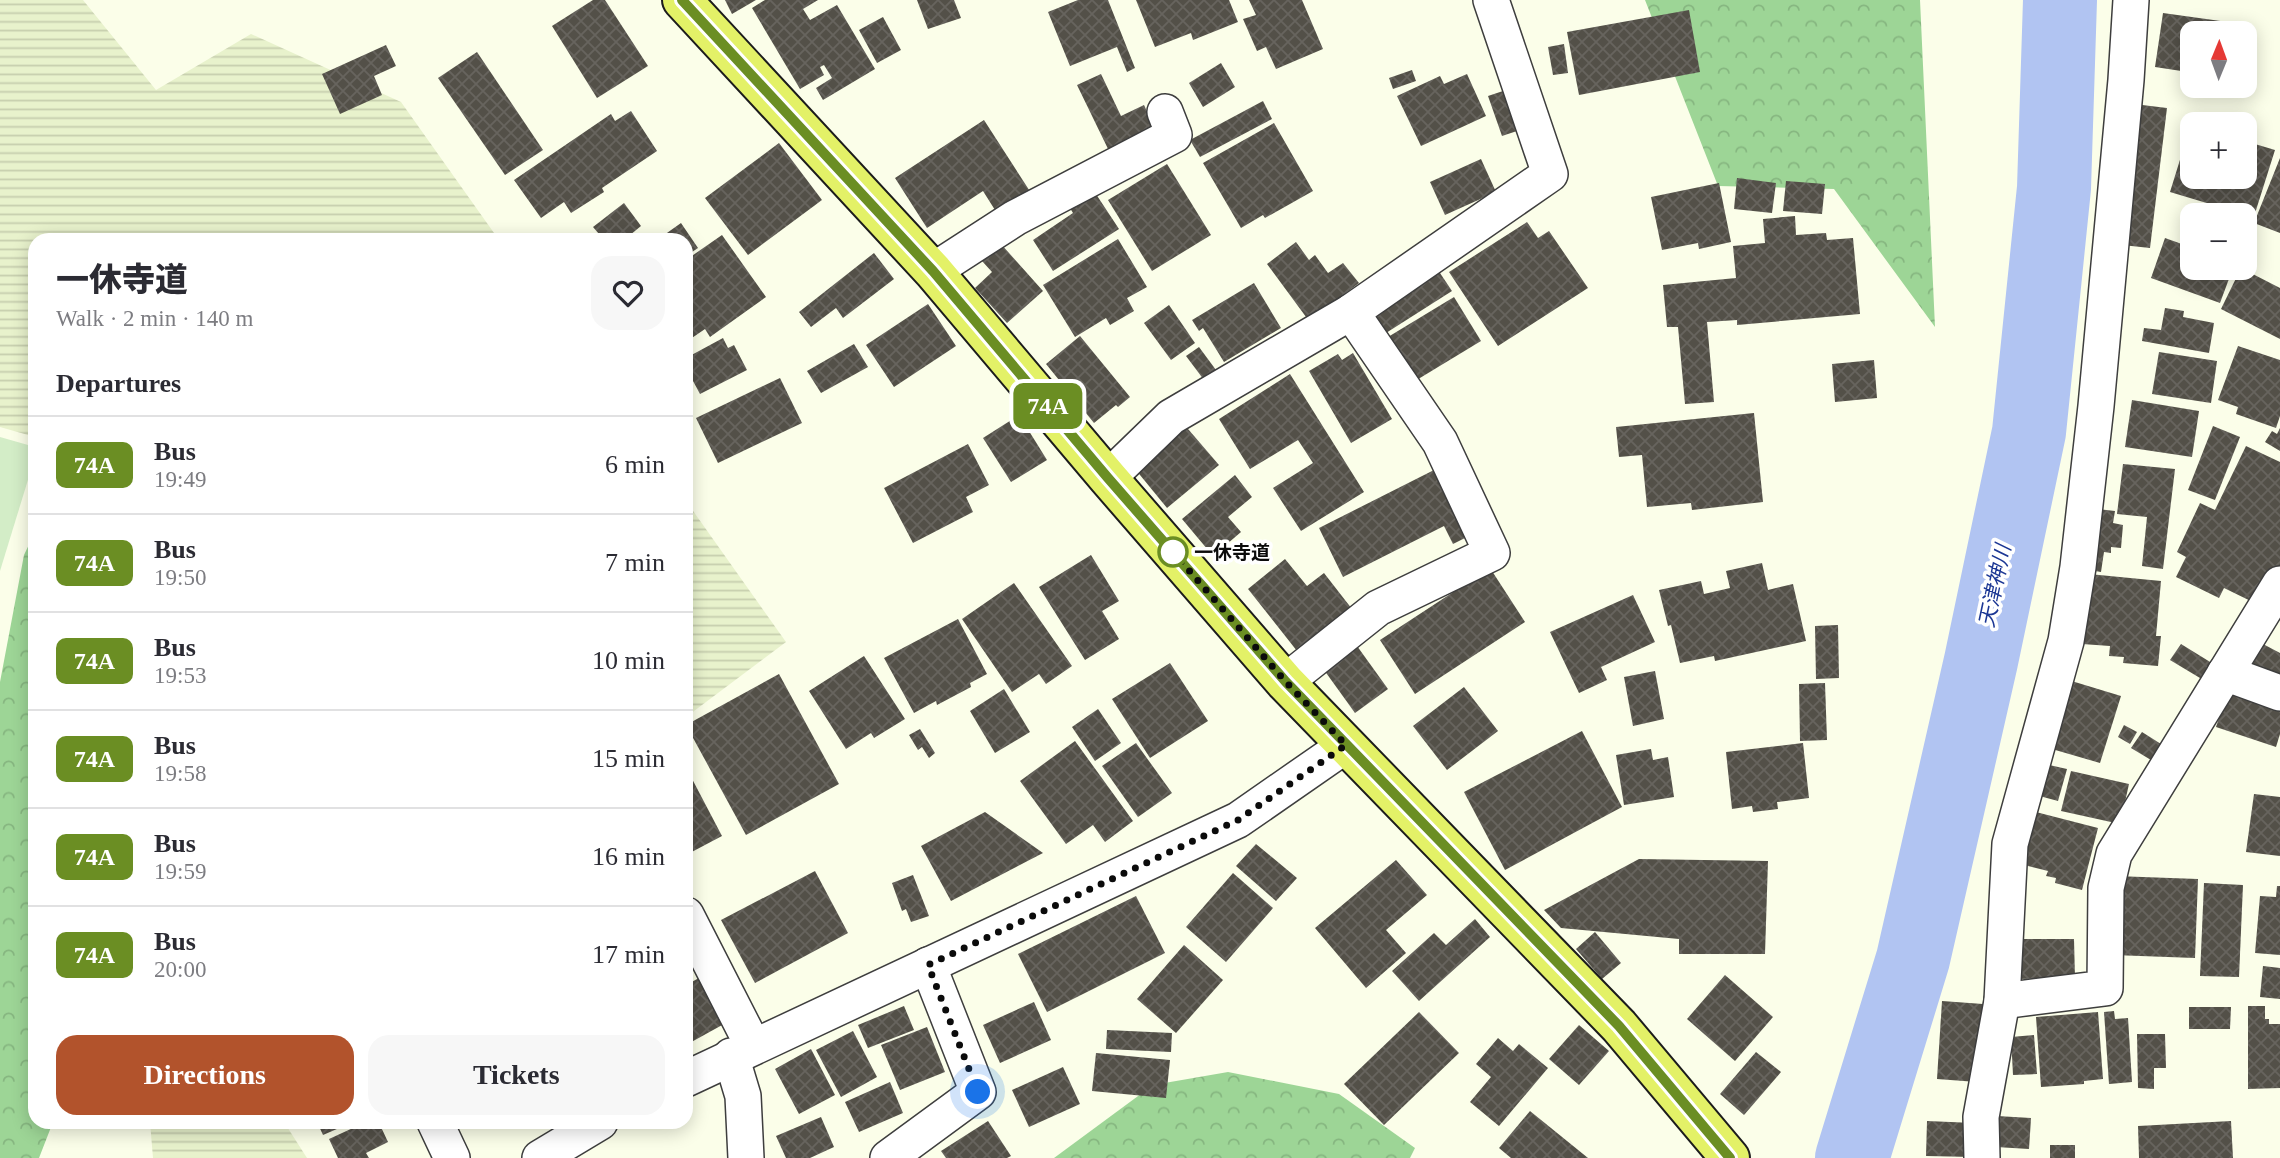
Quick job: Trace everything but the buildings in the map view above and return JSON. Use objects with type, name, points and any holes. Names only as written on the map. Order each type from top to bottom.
[{"type":"main road","points":[[682,0],[933,271],[1108,478],[1286,682],[1619,1026],[1730,1158]]},
{"type":"street","points":[[1108,478],[1171,417],[1351,313],[1550,174],[1492,0]]},
{"type":"street","points":[[1982,1158],[1981,1117],[2002,1001],[2010,844],[2066,641],[2078,566],[2096,406],[2131,0]]},
{"type":"street","points":[[933,271],[1015,218],[1174,135],[1165,112]]},
{"type":"street","points":[[1286,682],[1378,608],[1492,553],[1440,442],[1351,313]]},
{"type":"street","points":[[2002,1001],[2105,988],[2106,888],[2114,854],[2280,584]]},
{"type":"street","points":[[2225,673],[2280,693]]},
{"type":"street","points":[[693,1076],[1238,820],[1346,745]]},
{"type":"street","points":[[693,932],[742,1051],[746,1158]]},
{"type":"street","points":[[888,1158],[978,1092],[928,965]]},
{"type":"street","points":[[438,1129],[452,1158]]},
{"type":"street","points":[[540,1158],[588,1129]]},
{"type":"green space","points":[[0,0],[83,0],[156,90],[251,34],[401,102],[494,233],[28,233],[28,435],[0,427]]},
{"type":"green space","points":[[1645,0],[1920,0],[1935,327],[1834,189],[1718,186]]},
{"type":"green space","points":[[0,437],[28,445],[28,480],[0,571]]},
{"type":"green space","points":[[693,511],[786,642],[693,712]]},
{"type":"green space","points":[[28,547],[28,1129],[50,1129],[39,1158],[0,1158],[0,682],[24,555]]},
{"type":"green space","points":[[1228,1072],[1339,1094],[1415,1148],[1410,1158],[1054,1158],[1153,1085]]},
{"type":"green space","points":[[151,1129],[288,1129],[307,1158],[153,1158]]},
{"type":"waterway","name":"天津神川","points":[[1852,1158],[1913,959],[1981,661],[2029,432],[2054,188],[2060,0]]},
{"type":"bus line","name":"74A","points":[[682,0],[933,271],[1108,478],[1286,682],[1619,1026],[1730,1158]]},
{"type":"place","name":"一休寺道","points":[[1173,552]]},
{"type":"route","points":[[978,1092],[928,965],[1238,820],[1346,745],[1286,682],[1173,552]]}]
